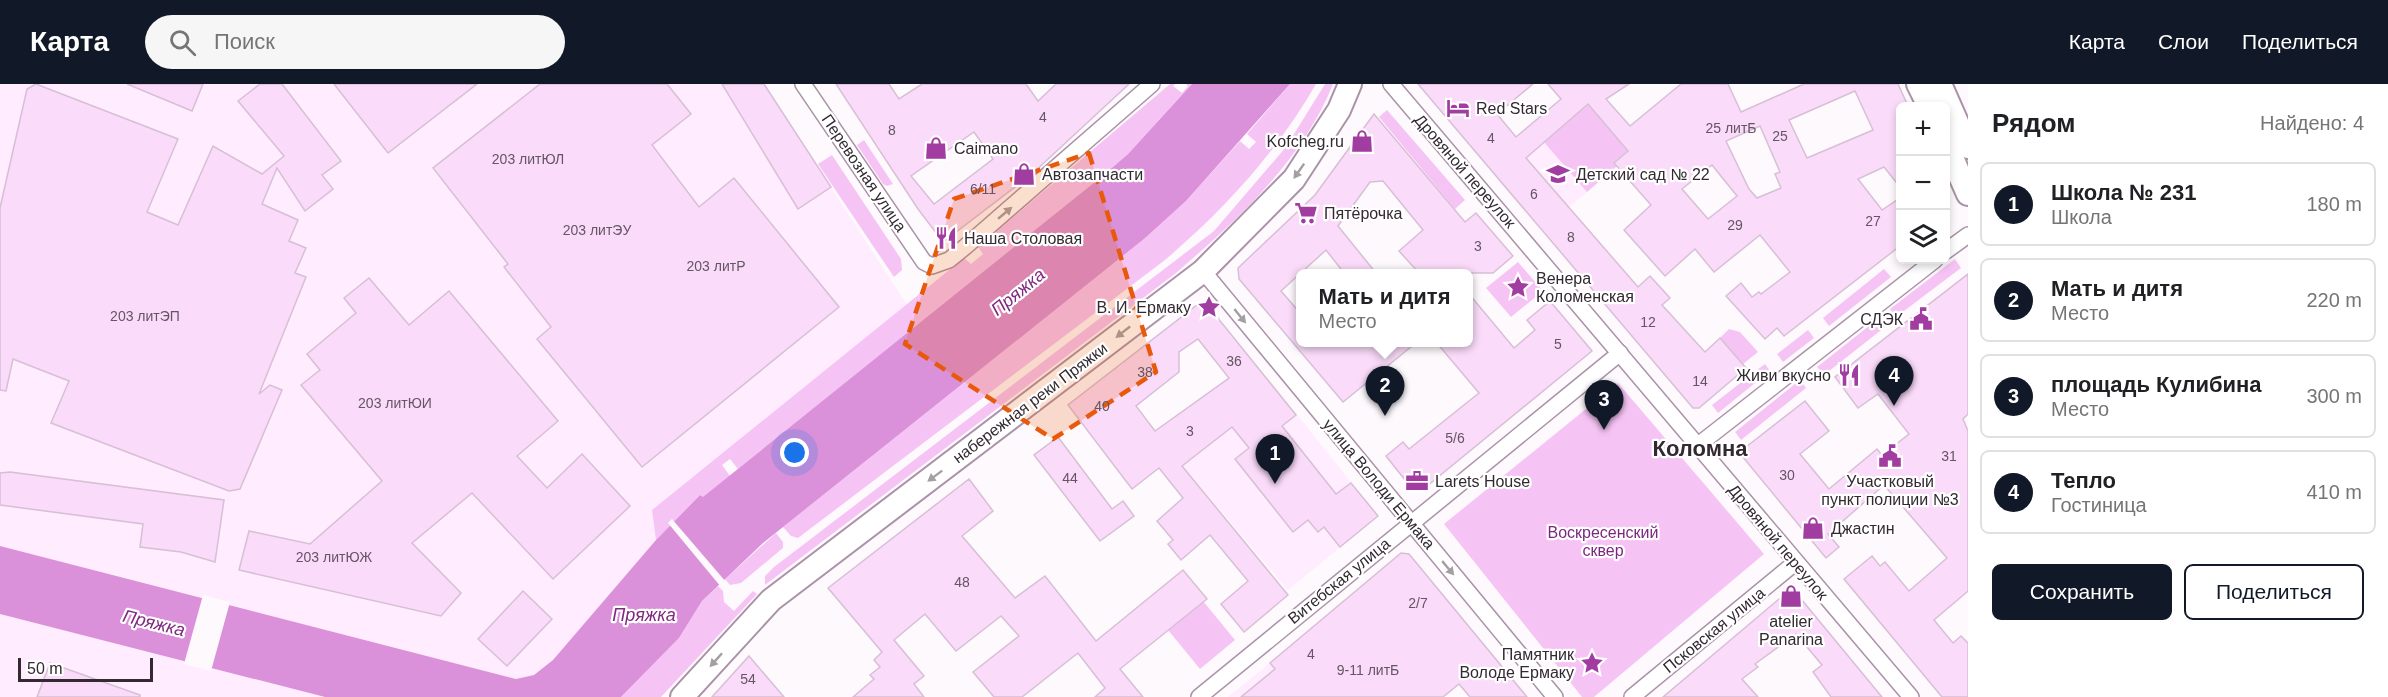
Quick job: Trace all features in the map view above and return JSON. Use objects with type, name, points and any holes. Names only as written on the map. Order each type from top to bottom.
[{"type":"main road","name":"набережная реки Пряжки","points":[[682,697],[771,600],[1203,271],[1294,179],[1335,117],[1350,84]]},
{"type":"main road","points":[[1918,84],[1927,102]]},
{"type":"main road","points":[[1940,84],[1968,147]]},
{"type":"main road","points":[[1950,153],[1968,194]]},
{"type":"street","name":"Перевозная улица","points":[[803,84],[924,262],[932,266],[949,260],[1152,84]]},
{"type":"street","name":"Дровяной переулок","points":[[1391,84],[1911,697]]},
{"type":"street","points":[[1950,248],[1968,235]]},
{"type":"street","points":[[1697,446],[1930,264]]},
{"type":"street","name":"улица Володи Ермака","points":[[1203,271],[1555,697]]},
{"type":"street","name":"Витебская улица","points":[[1199,697],[1620,353]]},
{"type":"street","name":"Псковская улица","points":[[1632,697],[1796,562]]},
{"type":"highlighted area","points":[[1089,153],[1156,372],[1053,439],[905,344],[954,199]]},
{"type":"shaded area","points":[[0,84],[764,84],[907,305],[652,510],[656,540],[553,660],[534,675],[516,679],[0,546]]},
{"type":"shaded area","name":"Детский сад № 22","points":[[1588,104],[1628,151],[1615,163],[1617,166],[1542,231],[1499,181]]},
{"type":"shaded area","points":[[1266,376],[1378,516],[1288,590],[1182,465],[1227,407]]},
{"type":"shaded area","points":[[0,614],[325,697],[0,697]]},
{"type":"shaded area","points":[[1270,663],[1298,697],[1228,697]]},
{"type":"green space","points":[[1170,84],[1175,84],[1173,86],[1182,93],[1188,86],[1186,84],[1192,84],[1128,154],[738,469],[730,459],[722,465],[730,476],[703,498],[700,495],[656,540],[652,510],[964,258],[971,264],[983,254],[978,247]]},
{"type":"green space","points":[[1290,84],[1316,84],[1267,156],[1229,200],[1187,241],[798,538],[791,536],[783,527],[1144,239],[1186,201],[1240,141],[1249,149],[1256,142],[1247,134]]},
{"type":"green space","points":[[1325,84],[1333,84],[1320,112],[1286,163],[1245,210],[1199,253],[1176,273],[765,585],[765,576],[774,567],[1214,231],[1286,147]]},
{"type":"green space","points":[[1588,104],[1628,151],[1615,163],[1617,166],[1587,192],[1544,142]]},
{"type":"green space","points":[[1387,110],[1465,200],[1455,209],[1379,117]]},
{"type":"green space","points":[[864,140],[893,184],[887,186],[883,184],[857,145]]},
{"type":"green space","points":[[832,155],[901,259],[902,270],[894,277],[818,164]]},
{"type":"green space","points":[[1955,259],[1961,268],[1896,317],[1890,309]]},
{"type":"green space","points":[[1518,262],[1543,291],[1511,317],[1486,288]]},
{"type":"green space","points":[[1884,269],[1891,277],[1829,326],[1823,318]]},
{"type":"green space","points":[[1879,318],[1885,327],[1824,375],[1817,367]]},
{"type":"green space","points":[[1729,329],[1740,332],[1758,352],[1743,364],[1720,338]]},
{"type":"green space","points":[[1808,330],[1814,338],[1783,362],[1777,354]]},
{"type":"green space","points":[[1765,364],[1770,371],[1718,413],[1712,405]]},
{"type":"green space","points":[[1800,380],[1806,388],[1741,440],[1735,432]]},
{"type":"green space","name":"Воскресенский сквер","points":[[1618,383],[1764,554],[1594,697],[1582,697],[1444,524]]},
{"type":"green space","points":[[776,533],[783,542],[783,548],[741,583],[730,585],[725,579]]},
{"type":"green space","points":[[718,586],[723,591],[724,602],[734,611],[753,591],[757,594],[661,697],[621,697],[679,638],[702,601]]},
{"type":"green space","points":[[1203,601],[1235,640],[1200,669],[1168,630]]},
{"type":"water","name":"Пряжка","points":[[1192,84],[1290,84],[1186,201],[1144,239],[763,543],[702,601],[679,638],[621,697],[325,697],[0,614],[0,546],[516,679],[534,675],[553,660],[656,540],[700,495],[703,497],[1106,173],[1128,154]]},
{"type":"pier","points":[[672,519],[726,582],[721,587],[668,523]]},
{"type":"pier","points":[[203,595],[230,602],[211,671],[184,664]]},
{"type":"building","points":[[36,84],[178,139],[147,212],[178,225],[213,146],[262,174],[284,156],[238,101],[260,84],[282,84],[341,161],[322,175],[333,189],[305,211],[277,168],[262,204],[298,220],[289,241],[306,248],[295,273],[306,277],[259,394],[270,385],[282,390],[240,489],[229,491],[51,423],[69,381],[13,359],[6,391],[0,390],[0,208],[27,89]]},
{"type":"building","points":[[127,84],[203,84],[192,111]]},
{"type":"building","points":[[334,84],[477,84],[388,153]]},
{"type":"building","points":[[540,84],[667,84],[691,114],[652,145],[699,207],[734,178],[839,307],[642,467],[537,339],[551,327],[504,267],[508,264],[433,168]]},
{"type":"building","points":[[722,84],[764,84],[831,187],[798,209]]},
{"type":"building","points":[[836,84],[889,84],[899,99],[922,84],[1026,84],[1038,101],[1056,84],[1129,84],[1032,174],[943,242],[918,209]],"holes":[[[974,132],[993,159],[934,204],[911,176]]]},
{"type":"building","points":[[1418,84],[1533,84],[1497,114],[1516,137],[1561,99],[1548,84],[1629,84],[1606,99],[1630,126],[1681,84],[1728,84],[1741,112],[1804,84],[1898,84],[1906,102],[1896,102],[1896,182],[1884,167],[1858,179],[1882,210],[1896,201],[1896,249],[1784,336],[1777,328],[1765,339],[1726,296],[1741,283],[1752,297],[1759,292],[1761,294],[1790,272],[1760,235],[1714,272],[1695,249],[1665,276],[1624,230],[1651,205],[1614,163],[1628,151],[1588,104],[1526,158],[1638,287],[1650,276],[1670,298],[1662,305],[1705,352],[1720,338],[1746,368],[1699,408],[1693,408]],"holes":[[[1855,91],[1873,130],[1807,158],[1789,120]],[[1760,126],[1780,172],[1775,174],[1781,188],[1757,198],[1749,189],[1726,141]],[[1712,165],[1737,196],[1708,219],[1682,189]]]},
{"type":"building","points":[[1374,114],[1465,222],[1476,213],[1513,256],[1493,273],[1473,273],[1473,269],[1415,269],[1399,251],[1423,230],[1383,181],[1370,182],[1338,226],[1373,269],[1341,269],[1326,250],[1305,269],[1296,269],[1296,277],[1281,291],[1296,308],[1296,346],[1239,279],[1238,268],[1315,195]]},
{"type":"building","points":[[1968,274],[1968,414],[1963,419],[1968,431],[1968,591],[1934,620],[1953,643],[1961,636],[1968,643],[1968,697],[1942,697],[1844,579],[1872,556],[1880,566],[1885,562],[1909,591],[1947,558],[1884,485],[1828,534],[1839,547],[1826,558],[1742,456],[1742,450],[1805,401],[1829,431],[1800,454],[1829,489],[1877,449],[1882,455],[1909,434],[1878,394],[1858,408],[1835,377]]},
{"type":"building","points":[[369,278],[409,325],[449,291],[558,421],[517,456],[547,488],[582,454],[630,506],[553,579],[472,493],[412,543],[461,593],[441,616],[239,570],[249,531],[310,544],[382,481],[301,385],[320,370],[307,354],[356,313],[344,298]]},
{"type":"building","points":[[1473,299],[1514,348],[1535,330],[1527,320],[1550,301],[1592,351],[1421,491],[1413,490],[1386,456],[1403,442],[1409,449],[1479,393],[1440,347],[1473,347]]},
{"type":"building","points":[[1203,304],[1209,307],[1296,415],[1282,426],[1336,494],[1351,483],[1378,516],[1340,547],[1324,527],[1318,532],[1308,520],[1293,532],[1235,459],[1249,448],[1232,427],[1182,466],[1288,595],[1244,632],[1221,604],[1248,581],[1210,535],[1181,560],[1168,544],[1173,540],[1157,521],[1183,498],[1159,468],[1132,489],[1068,405],[1197,305]],"holes":[[[1198,339],[1229,378],[1155,431],[1136,406],[1179,372],[1179,352]]]},
{"type":"building","points":[[1296,347],[1411,347],[1343,402]]},
{"type":"building","points":[[1058,437],[1112,509],[1123,501],[1134,516],[1100,541],[1034,455]]},
{"type":"building","points":[[10,472],[224,500],[215,562],[181,552],[140,547],[143,524],[0,505],[0,473]]},
{"type":"building","points":[[969,479],[993,511],[962,536],[1015,598],[1045,576],[1096,641],[1183,570],[1207,599],[1120,669],[1143,697],[1095,697],[1105,688],[1078,653],[1022,697],[994,697],[973,672],[1019,636],[1001,616],[956,651],[925,614],[894,640],[924,676],[914,684],[924,697],[853,697],[874,679],[870,675],[880,667],[874,660],[882,652],[828,588]]},
{"type":"building","points":[[1401,553],[1409,554],[1527,697],[1470,697],[1459,684],[1443,697],[1241,697],[1275,669],[1270,663]]},
{"type":"building","points":[[1792,588],[1882,697],[1831,697],[1813,672],[1822,665],[1796,634],[1755,664],[1758,667],[1742,679],[1758,697],[1663,697]]},
{"type":"building","points":[[523,591],[552,619],[507,666],[478,639]]},
{"type":"building","points":[[749,656],[784,697],[712,697]]},
{"type":"building","points":[[50,663],[140,695],[140,697],[37,697]]},
{"type":"place","name":"Red Stars","points":[[1458,108]]},
{"type":"place","name":"Kofcheg.ru","points":[[1362,141]]},
{"type":"place","name":"Caimano","points":[[936,148]]},
{"type":"place","name":"Автозапчасти","points":[[1024,174]]},
{"type":"place","name":"Детский сад № 22","points":[[1558,174]]},
{"type":"place","name":"Пятёрочка","points":[[1306,213]]},
{"type":"place","name":"Наша Столовая","points":[[946,238]]},
{"type":"place","name":"Венера Коломенская","points":[[1518,287]]},
{"type":"place","name":"В. И. Ермаку","points":[[1209,307]]},
{"type":"place","name":"СДЭК","points":[[1921,319]]},
{"type":"place","name":"Живи вкусно","points":[[1849,375]]},
{"type":"place","name":"Тепло","points":[[1894,406]]},
{"type":"place","name":"Мать и дитя","points":[[1385,416]]},
{"type":"place","name":"площадь Кулибина","points":[[1604,430]]},
{"type":"place","name":"Участковый пункт полиции №3","points":[[1890,456]]},
{"type":"place","name":"Larets House","points":[[1417,481]]},
{"type":"place","name":"Школа № 231","points":[[1275,484]]},
{"type":"place","name":"Джастин","points":[[1813,528]]},
{"type":"place","name":"atelier Panarina","points":[[1791,596]]},
{"type":"place","name":"Памятник Володе Ермаку","points":[[1592,663]]},
{"type":"district","name":"Коломна","points":[[1700,448]]}]
